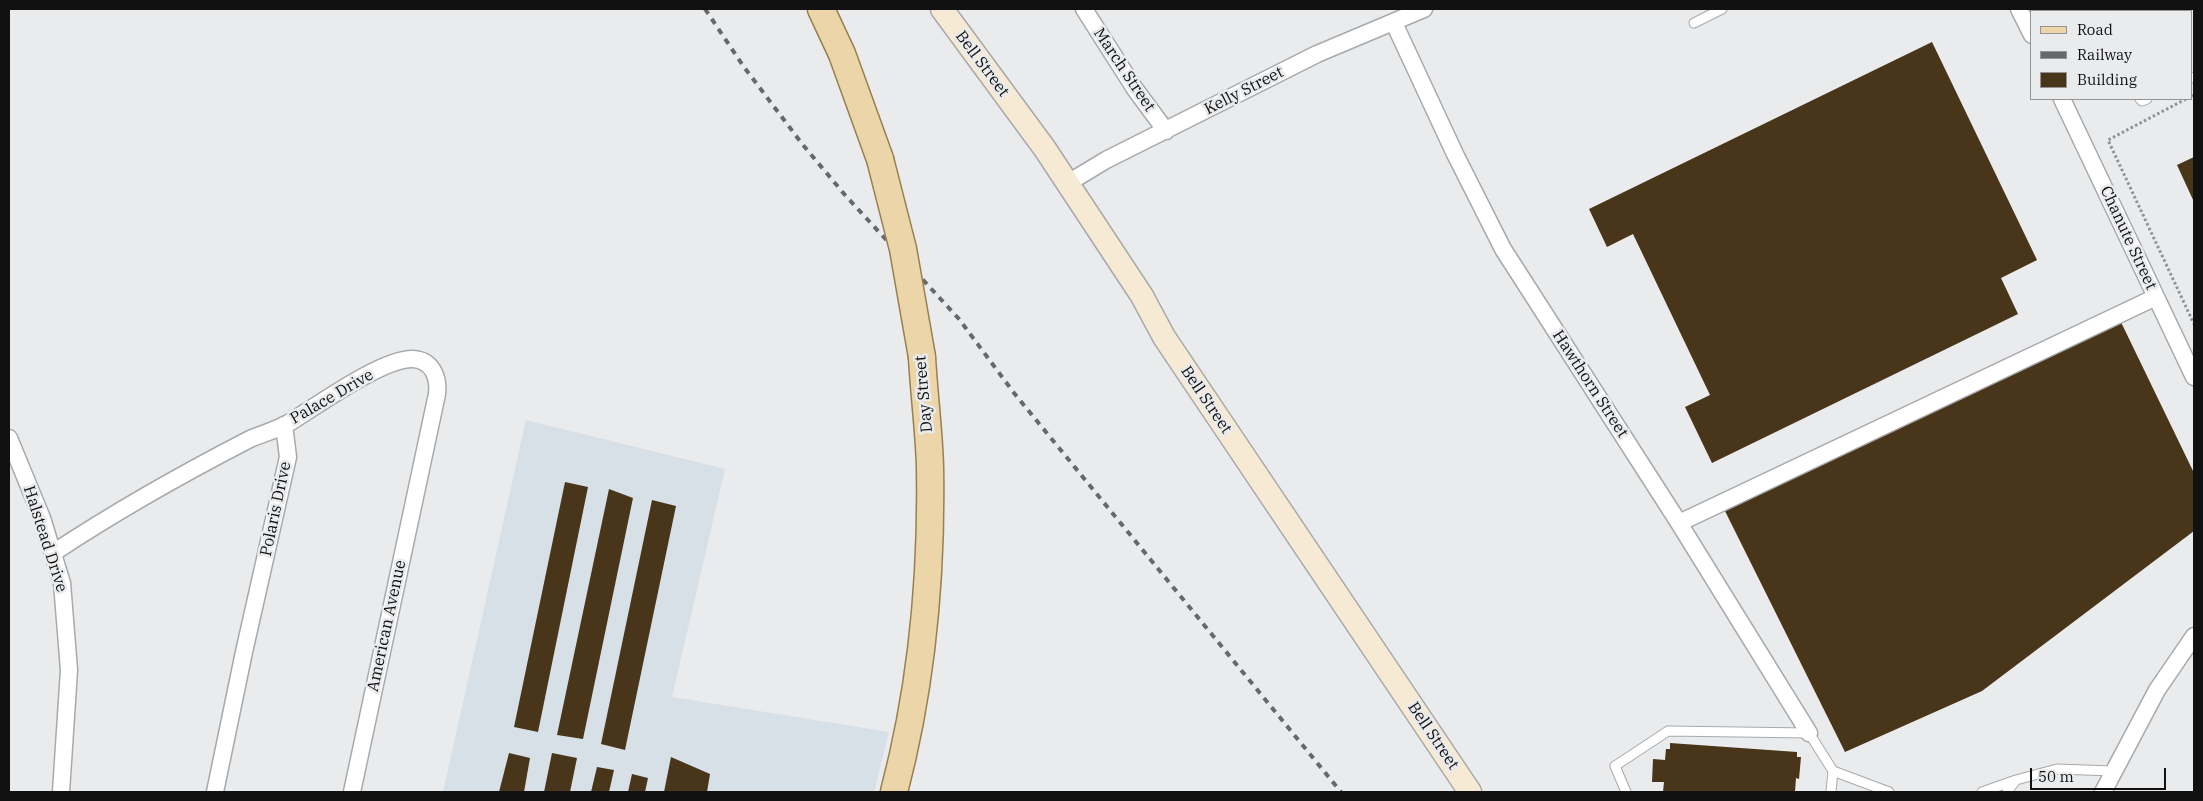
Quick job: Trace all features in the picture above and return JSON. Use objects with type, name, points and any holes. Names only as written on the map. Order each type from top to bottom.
[{"type":"main road","name":"Day Street","points":[[821,9],[842,54],[880,159],[903,249],[922,357],[930,466],[930,543],[926,609],[916,690],[894,792]]},
{"type":"main road","name":"Bell Street","points":[[942,9],[1068,183],[1142,296],[1164,337],[1470,792]]},
{"type":"street","name":"March Street","points":[[1084,9],[1135,89],[1166,131]]},
{"type":"street","name":"Kelly Street","points":[[1068,183],[1106,160],[1317,54],[1424,9]]},
{"type":"street","points":[[2019,9],[2030,31]]},
{"type":"street","name":"Hawthorn Street","points":[[1394,23],[1455,154],[1503,249],[1679,523],[1808,733]]},
{"type":"street","name":"Chanute Street","points":[[2062,100],[2194,377]]},
{"type":"street","points":[[1679,523],[2156,297]]},
{"type":"street","name":"Palace Drive","points":[[284,425],[357,380],[398,362],[411,359],[421,360],[435,373],[438,384],[423,459]]},
{"type":"street","points":[[53,553],[91,528],[251,439],[284,425]]},
{"type":"street","name":"Polaris Drive","points":[[215,792],[288,457],[284,425]]},
{"type":"street","name":"Halstead Drive","points":[[9,438],[42,518],[62,583],[70,670],[61,792]]},
{"type":"street","name":"American Avenue","points":[[352,792],[423,459]]},
{"type":"street","points":[[2103,792],[2157,690],[2194,636]]},
{"type":"lane","points":[[1694,22],[1722,9]]},
{"type":"lane","points":[[1626,792],[1615,766],[1668,731],[1808,733],[1833,771],[1889,792]]},
{"type":"lane","points":[[1982,792],[2016,780],[2067,768],[2113,771]]},
{"type":"lane","points":[[1831,792],[1833,771]]},
{"type":"lane","points":[[2007,792],[2016,780]]},
{"type":"path","points":[[2184,100],[2108,140],[2194,324]]},
{"type":"shaded area","points":[[526,420],[725,469],[672,697],[889,732],[874,792],[443,792]]},
{"type":"building","points":[[1932,42],[2037,260],[2001,278],[2018,314],[1712,463],[1685,407],[1710,395],[1633,234],[1607,247],[1589,209]]},
{"type":"building","points":[[2194,157],[2194,202],[2177,165]]},
{"type":"building","points":[[2118,316],[2194,473],[2194,531],[1982,691],[1845,752],[1721,503]]},
{"type":"building","points":[[565,482],[588,487],[538,732],[514,727]]},
{"type":"building","points":[[609,489],[633,498],[583,739],[557,735]]},
{"type":"building","points":[[652,500],[676,506],[625,750],[601,744]]},
{"type":"building","points":[[1670,743],[1797,752],[1797,757],[1801,757],[1799,779],[1796,778],[1795,792],[1663,792],[1664,782],[1652,782],[1653,759],[1665,760],[1666,749],[1670,749]]},
{"type":"building","points":[[509,753],[530,758],[524,792],[499,792]]},
{"type":"building","points":[[552,753],[577,758],[570,792],[544,792]]},
{"type":"building","points":[[671,757],[710,774],[707,792],[664,792]]},
{"type":"building","points":[[597,767],[614,770],[609,792],[591,792]]},
{"type":"building","points":[[632,774],[648,778],[645,792],[628,792]]},
{"type":"railway","points":[[705,9],[744,67],[803,145],[845,195],[959,319],[1014,393],[1341,792]]}]
